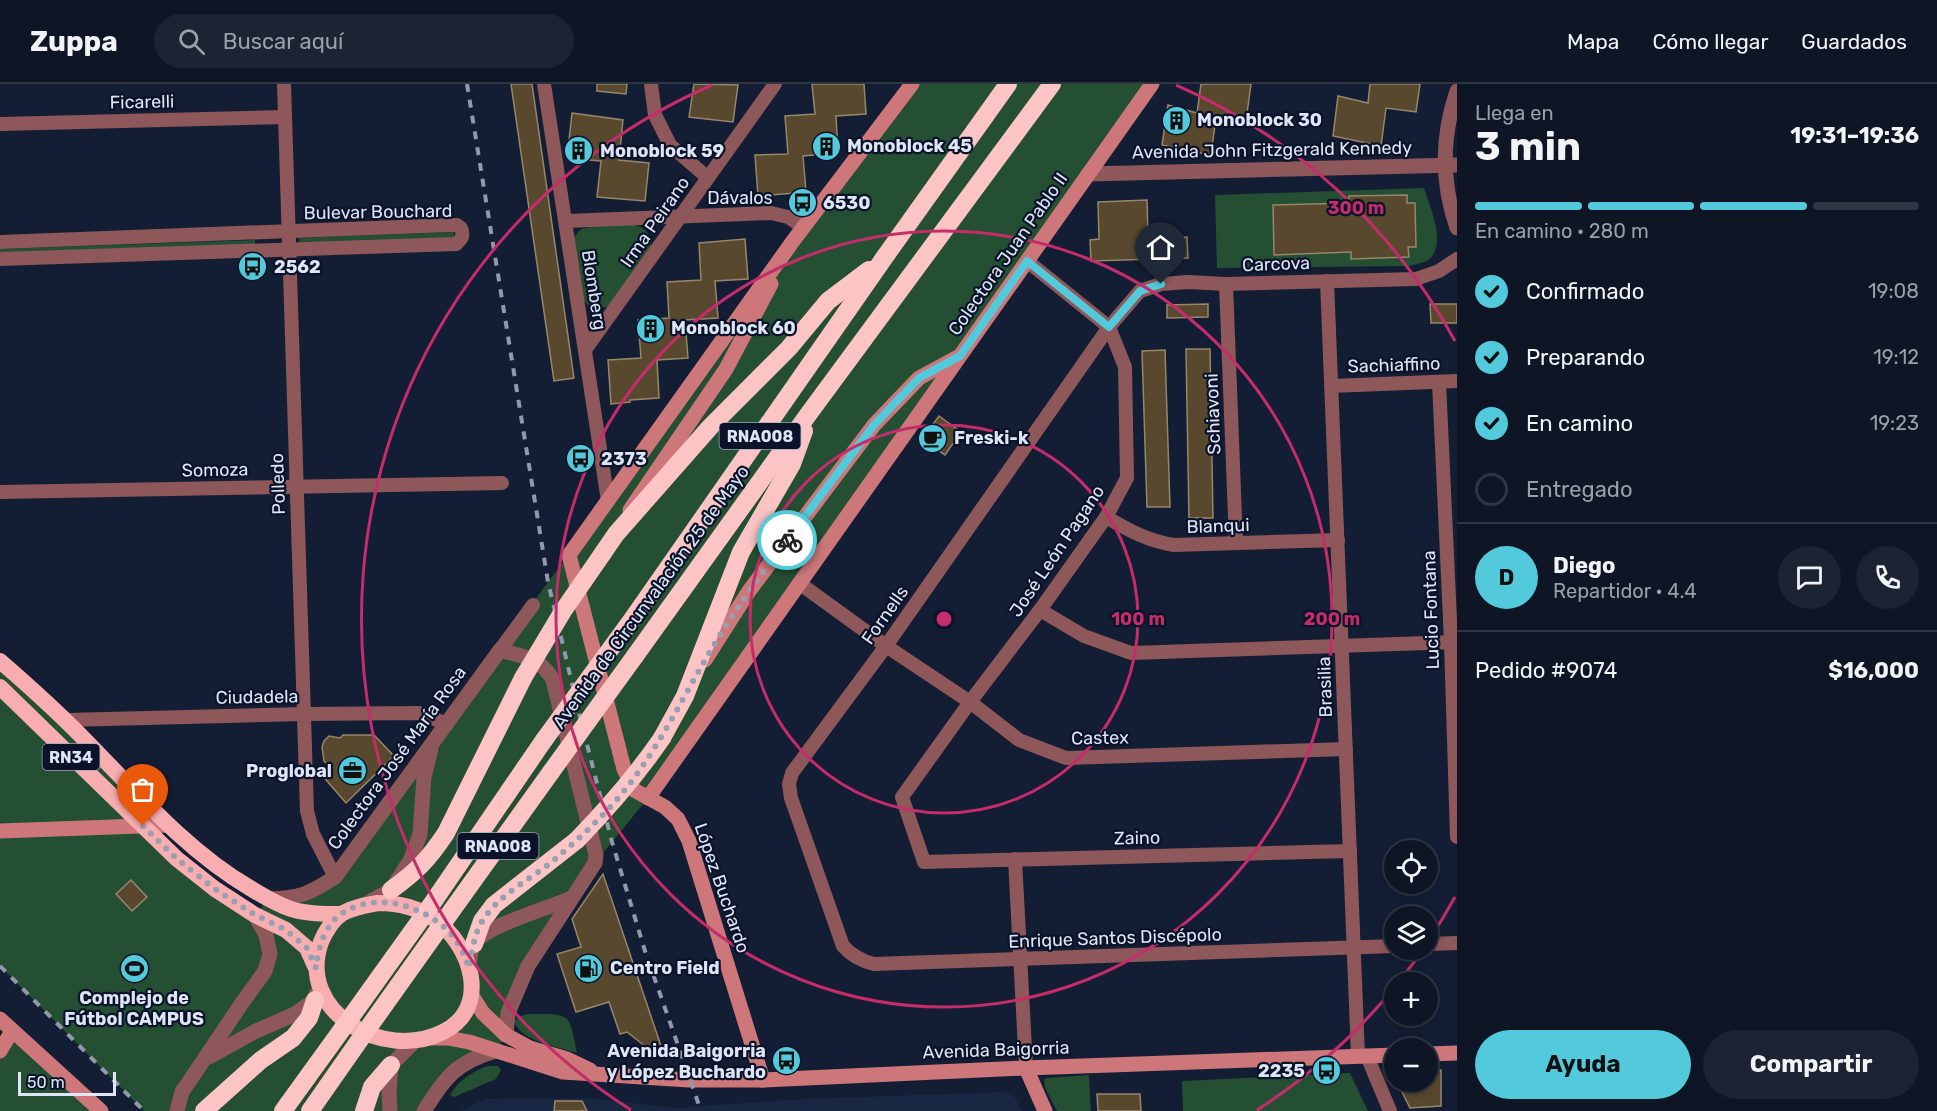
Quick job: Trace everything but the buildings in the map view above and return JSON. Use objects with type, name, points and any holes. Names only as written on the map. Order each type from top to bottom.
[{"type":"highway","points":[[972,135],[996,84]]},
{"type":"highway","name":"Avenida de Circunvalación 25 de Mayo","points":[[284,1111],[1008,84]]},
{"type":"highway","name":"Avenida de Circunvalación 25 de Mayo","points":[[310,1111],[550,772],[810,412],[1053,84]]},
{"type":"highway","name":"RNA008","points":[[1035,107],[1065,84]]},
{"type":"highway","points":[[391,890],[416,872],[430,857],[446,833],[523,678],[563,611],[616,534],[711,426],[789,348],[828,301],[884,258]]},
{"type":"highway","points":[[474,944],[482,921],[494,905],[577,840],[612,805],[638,774],[662,738],[685,696],[741,552],[792,464],[810,412]]},
{"type":"highway","name":"RN34","points":[[0,661],[66,720],[169,825],[233,878],[269,899],[292,909],[316,914],[341,914],[363,906],[393,903],[408,906],[428,915],[446,929],[464,953],[469,968],[472,996]]},
{"type":"highway","name":"RN34","points":[[0,687],[186,867],[255,915],[286,930],[307,948],[330,1005],[344,1020],[361,1032],[388,1041],[422,1040]]},
{"type":"highway","points":[[317,974],[318,952],[323,937],[341,914]]},
{"type":"highway","points":[[422,1040],[445,1031],[458,1020],[467,1009],[472,996]]},
{"type":"highway","points":[[204,1111],[261,1060],[293,1038],[309,1018],[315,1000]]},
{"type":"highway","points":[[364,1111],[372,1087],[391,1065]]},
{"type":"main road","points":[[608,501],[803,227],[912,84]]},
{"type":"main road","name":"Colectora Juan Pablo II","points":[[648,798],[1152,84]]},
{"type":"main road","points":[[616,534],[637,498],[726,369],[793,241]]},
{"type":"main road","points":[[685,696],[717,640],[749,591],[874,425],[919,378],[960,356]]},
{"type":"main road","name":"López Buchardo","points":[[608,501],[569,555],[624,769],[634,790],[666,807],[678,819],[689,842],[763,1080]]},
{"type":"main road","points":[[0,831],[169,825]]},
{"type":"main road","name":"Avenida Baigorria","points":[[472,996],[483,1012],[506,1035],[530,1048],[567,1059],[598,1073]]},
{"type":"main road","points":[[0,1019],[101,1111]]},
{"type":"main road","points":[[0,1051],[12,1031]]},
{"type":"main road","name":"Avenida Baigorria","points":[[422,1040],[448,1038],[469,1042],[563,1072],[639,1078],[763,1080],[1384,1055]]},
{"type":"main road","points":[[1438,1054],[1457,1053]]},
{"type":"main road","points":[[1026,1068],[1045,1111]]},
{"type":"street","name":"Polledo","points":[[284,84],[307,811],[314,834],[335,877]]},
{"type":"street","name":"Blomberg","points":[[544,84],[608,501]]},
{"type":"street","points":[[651,84],[655,115],[670,145],[708,178]]},
{"type":"street","name":"Irma Peirano","points":[[585,350],[775,84]]},
{"type":"street","points":[[1457,92],[1448,124],[1451,165],[1447,193],[1457,228]]},
{"type":"street","name":"Ficarelli","points":[[0,124],[285,117]]},
{"type":"street","name":"Avenida John Fitzgerald Kennedy","points":[[1089,174],[1451,165]]},
{"type":"street","name":"Dávalos","points":[[566,221],[771,213],[788,217],[803,227]]},
{"type":"street","name":"Bulevar Bouchard","points":[[0,242],[457,225],[463,234],[461,240],[456,244],[0,259]]},
{"type":"street","name":"Carcova","points":[[1109,327],[1140,291],[1161,284],[1416,279],[1439,271],[1457,259]]},
{"type":"street","name":"José León Pagano","points":[[924,862],[902,797],[1106,517],[1127,478],[1125,367],[1109,327],[1027,261]]},
{"type":"street","name":"Brasilia","points":[[1327,281],[1354,947],[1362,1056]]},
{"type":"street","name":"Schiavoni","points":[[1226,284],[1236,543]]},
{"type":"street","name":"Fornells","points":[[843,946],[790,798],[789,784],[792,773],[886,646],[1109,327]]},
{"type":"street","name":"Sachiaffino","points":[[1331,386],[1457,381]]},
{"type":"street","name":"Lucio Fontana","points":[[1438,382],[1454,642],[1457,837]]},
{"type":"street","name":"Somoza","points":[[0,492],[502,483]]},
{"type":"street","name":"Blanqui","points":[[1106,517],[1132,533],[1155,542],[1174,545],[1338,540]]},
{"type":"street","name":"Castex","points":[[800,583],[886,646],[970,702],[1019,740],[1066,758],[1346,749]]},
{"type":"street","name":"Colectora José María Rosa","points":[[269,899],[292,898],[310,893],[335,877],[533,604]]},
{"type":"street","points":[[1040,610],[1084,636],[1131,653],[1454,642]]},
{"type":"street","points":[[500,650],[535,661],[546,668],[553,680],[596,848],[595,863],[523,976],[508,1013],[506,1035]]},
{"type":"street","name":"Ciudadela","points":[[66,720],[420,713],[447,724]]},
{"type":"street","points":[[363,906],[391,890],[411,859],[420,834],[424,777],[432,743]]},
{"type":"street","name":"Zaino","points":[[924,862],[1350,851]]},
{"type":"street","points":[[1015,859],[1026,1068]]},
{"type":"street","points":[[469,968],[474,944],[484,935],[572,898]]},
{"type":"street","points":[[177,1111],[182,1092],[265,971],[270,954],[266,935],[255,915]]},
{"type":"street","points":[[1438,944],[1457,943]]},
{"type":"street","name":"Enrique Santos Discépolo","points":[[843,946],[856,958],[874,964],[1384,946]]},
{"type":"street","points":[[206,1059],[256,1031],[295,1014],[315,1000],[317,974]]},
{"type":"street","points":[[390,1111],[391,1065],[422,1040]]},
{"type":"street","points":[[424,1111],[456,1068],[475,1057],[495,1051]]},
{"type":"street","points":[[1362,1056],[1390,1111]]},
{"type":"shaded area","points":[[1004,1092],[1015,1097],[1021,1111],[460,1111],[485,1099],[588,1098],[675,1108],[801,1099]]},
{"type":"green space","points":[[912,84],[1152,84],[648,798],[595,863],[528,966],[506,1035],[501,1043],[495,1051],[475,1057],[424,1111],[144,1111],[0,966],[0,661],[169,825],[144,826],[255,914],[269,899],[335,877]]},
{"type":"green space","points":[[1424,188],[1436,226],[1437,245],[1434,253],[1424,262],[1410,266],[1217,268],[1215,195]]},
{"type":"green space","points":[[627,224],[641,228],[650,238],[651,248],[608,307],[594,308],[582,301],[574,237],[581,229]]},
{"type":"green space","points":[[454,232],[454,239],[300,245],[299,238]]},
{"type":"green space","points":[[255,240],[255,246],[0,255],[0,249]]},
{"type":"green space","points":[[528,1014],[552,1014],[565,1018],[572,1029],[577,1053],[523,1034],[514,1021]]},
{"type":"green space","points":[[12,1031],[101,1111],[0,1111],[0,1051]]},
{"type":"green space","points":[[488,1066],[498,1066],[501,1070],[496,1079],[454,1097],[450,1095],[466,1077]]},
{"type":"green space","points":[[1350,1073],[1368,1111],[1183,1111],[1182,1081]]},
{"type":"green space","points":[[1089,1075],[1091,1111],[1057,1111],[1045,1088],[1044,1079]]},
{"type":"railway","points":[[467,84],[548,582],[612,842],[645,951],[701,1111]]},
{"type":"railway","points":[[0,966],[144,1111]]},
{"type":"way so far","points":[[143,826],[177,859],[215,889],[255,915],[286,930],[307,948],[316,968],[323,937],[341,914],[378,903],[408,906],[435,919],[456,940],[469,968],[482,921],[494,905],[577,840],[612,805],[638,774],[662,738],[717,640],[749,591],[787,540]]},
{"type":"place","name":"Monoblock 30","points":[[1176,120]]},
{"type":"place","name":"Monoblock 45","points":[[826,146]]},
{"type":"place","name":"Monoblock 59","points":[[579,151]]},
{"type":"place","name":"6530","points":[[802,203]]},
{"type":"place","name":"2562","points":[[253,267]]},
{"type":"place","name":"Monoblock 60","points":[[650,328]]},
{"type":"place","name":"Freski-k","points":[[933,438]]},
{"type":"place","name":"2373","points":[[580,459]]},
{"type":"place","name":"Proglobal","points":[[353,771]]},
{"type":"place","name":"Centro Field","points":[[589,968]]},
{"type":"place","name":"Complejo de Fútbol CAMPUS","points":[[134,969]]},
{"type":"place","name":"Avenida Baigorria y López Buchardo","points":[[787,1061]]},
{"type":"place","name":"2235","points":[[1326,1071]]},
{"type":"route","points":[[787,540],[874,425],[919,378],[960,356],[1027,261],[1109,327],[1140,291],[1161,284]]}]
